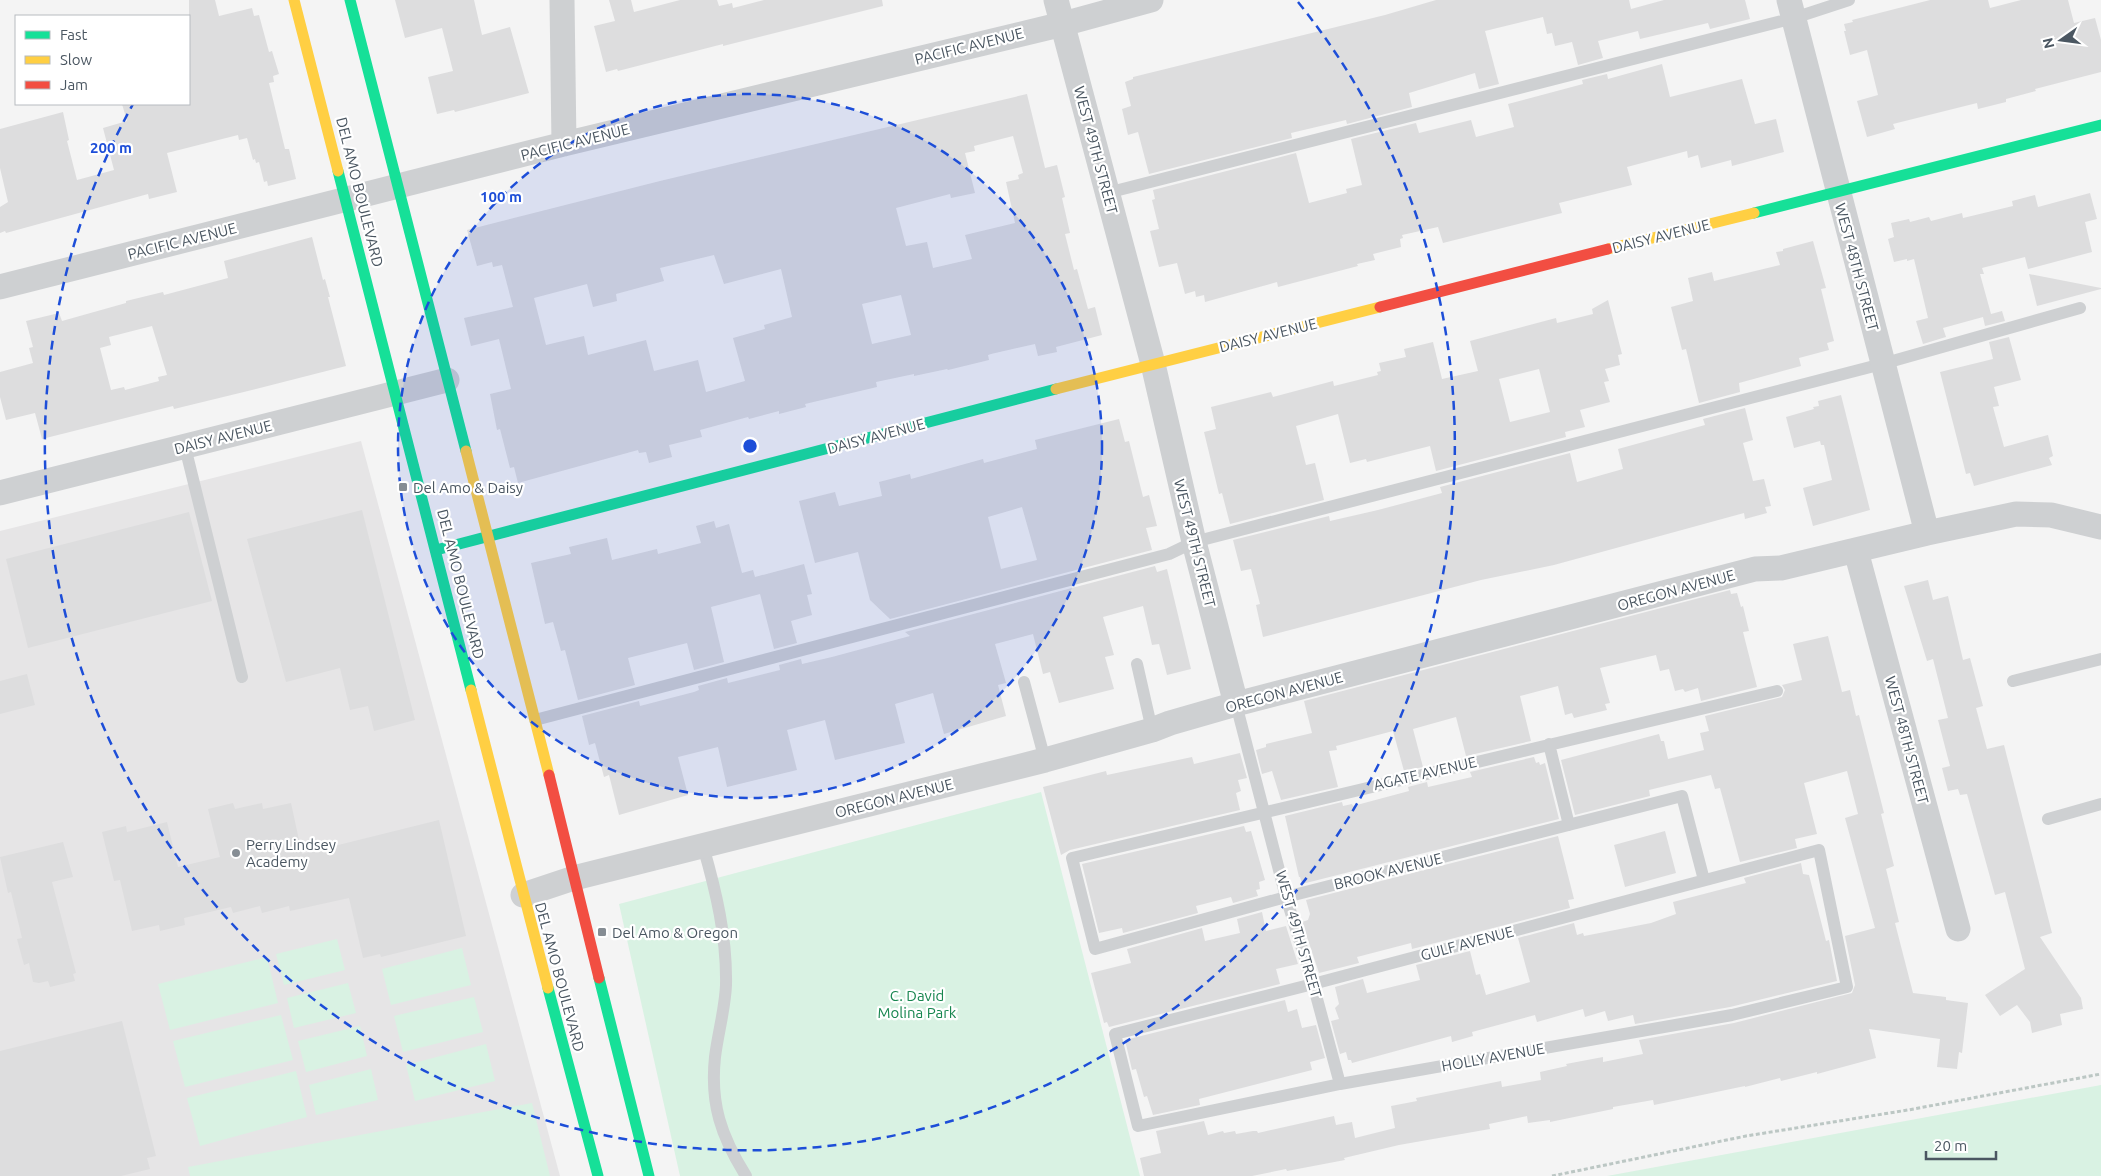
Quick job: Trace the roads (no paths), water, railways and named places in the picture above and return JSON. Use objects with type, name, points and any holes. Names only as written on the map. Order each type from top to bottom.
[{"type":"main road","name":"DEL AMO BOULEVARD","points":[[294,0],[523,895],[598,1176]]},
{"type":"main road","points":[[350,0],[535,720],[649,1176]]},
{"type":"main road","name":"DAISY AVENUE","points":[[436,550],[1153,364],[2101,125]]},
{"type":"street","points":[[562,0],[564,144]]},
{"type":"street","name":"PACIFIC AVENUE","points":[[0,287],[564,144],[1059,12],[1151,0]]},
{"type":"street","name":"WEST 48TH STREET","points":[[1791,9],[1927,532]]},
{"type":"street","name":"WEST 49TH STREET","points":[[1059,12],[1153,364],[1194,542],[1236,704]]},
{"type":"street","name":"DAISY AVENUE","points":[[0,493],[447,380]]},
{"type":"street","name":"OREGON AVENUE","points":[[523,895],[574,878],[1045,760],[1236,704],[1755,569],[1780,568],[1856,551],[1927,532],[2016,514],[2051,515],[2101,527]]},
{"type":"street","name":"WEST 48TH STREET","points":[[1856,551],[1958,929]]},
{"type":"lane","points":[[1108,192],[1791,9],[1849,0]]},
{"type":"lane","points":[[535,720],[1169,554],[1194,542],[1882,364],[2080,308]]},
{"type":"lane","points":[[185,447],[242,677]]},
{"type":"lane","points":[[2013,681],[2101,659]]},
{"type":"lane","points":[[1137,664],[1152,730]]},
{"type":"lane","points":[[1024,682],[1045,760]]},
{"type":"lane","name":"AGATE AVENUE","points":[[1095,950],[1072,858],[1777,691]]},
{"type":"lane","name":"WEST 49TH STREET","points":[[1236,704],[1286,897],[1313,984],[1340,1084]]},
{"type":"lane","points":[[1549,744],[1569,825]]},
{"type":"lane","name":"BROOK AVENUE","points":[[1095,950],[1286,897],[1682,796],[1704,880]]},
{"type":"lane","points":[[2048,819],[2101,804]]},
{"type":"lane","points":[[703,846],[719,906],[725,946],[726,985],[723,1020],[715,1056],[713,1088],[718,1118],[729,1149],[746,1176]]},
{"type":"lane","name":"GULF AVENUE","points":[[1138,1126],[1115,1034],[1313,984],[1818,850],[1847,987]]},
{"type":"lane","name":"HOLLY AVENUE","points":[[1138,1126],[1340,1084],[1732,1014],[1847,987]]},
{"type":"place","name":"Del Amo & Daisy","points":[[403,487]]},
{"type":"place","name":"Perry Lindsey Academy","points":[[236,853]]},
{"type":"place","name":"Del Amo & Oregon","points":[[602,932]]},
{"type":"park label","name":"C. David Molina Park","points":[[917,1004]]}]
